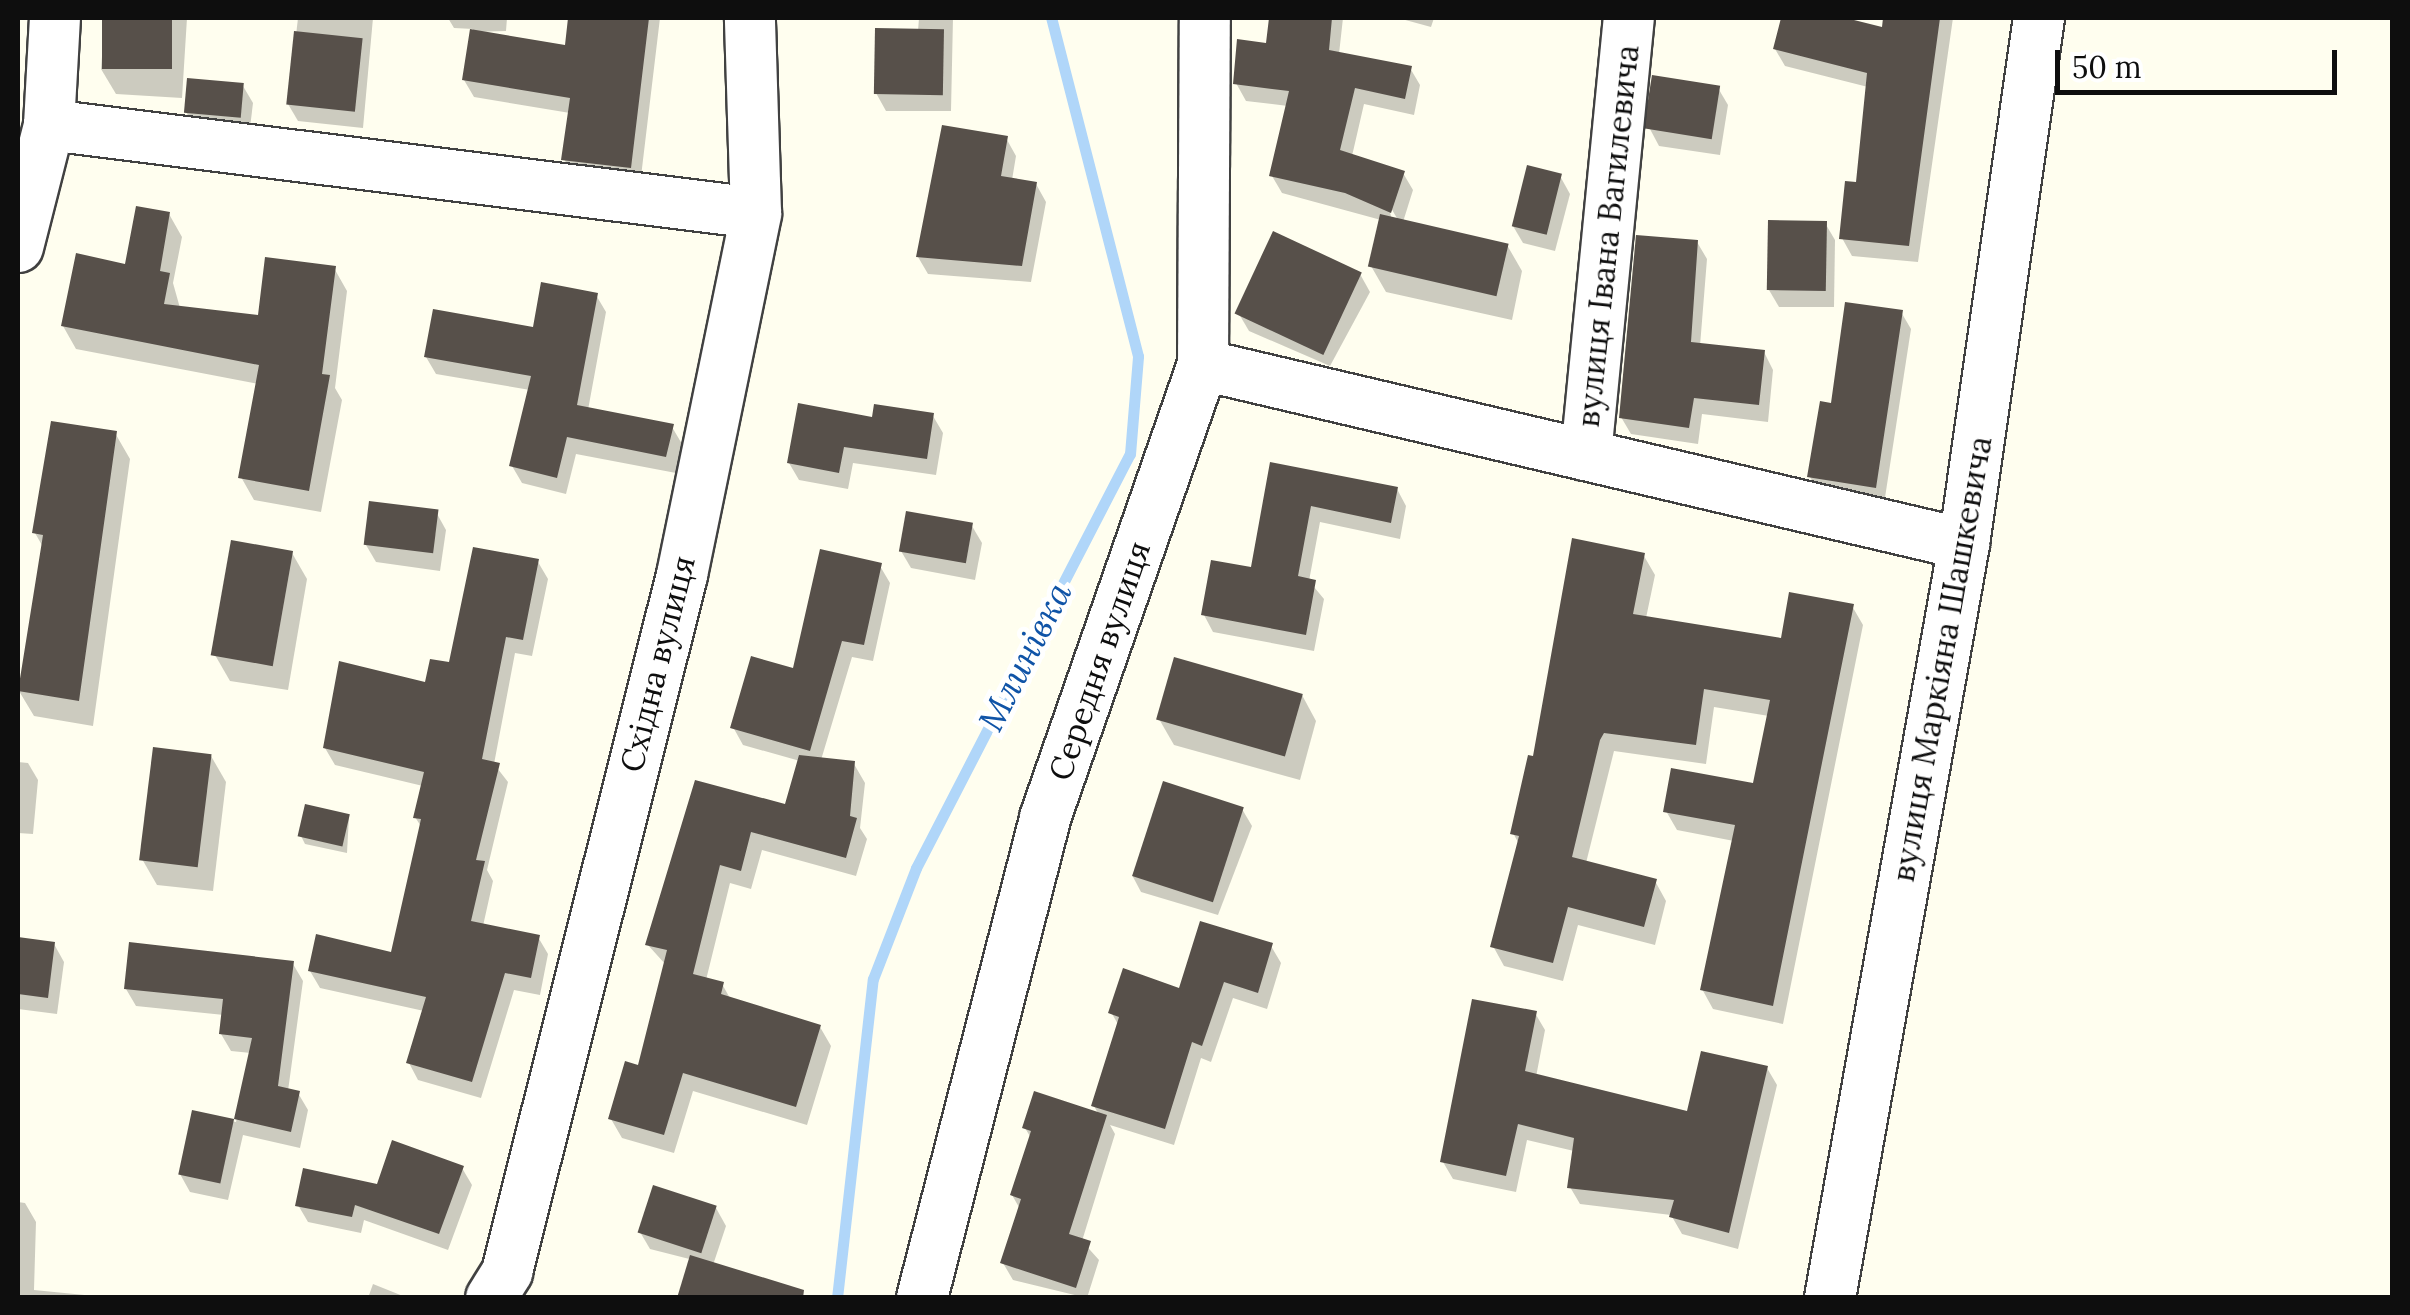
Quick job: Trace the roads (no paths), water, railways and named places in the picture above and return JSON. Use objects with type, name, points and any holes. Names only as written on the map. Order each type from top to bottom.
[{"type":"street","points":[[18,247],[49,126],[55,18]]},
{"type":"street","name":"Східна вулиця","points":[[491,1298],[507,1272],[682,575],[756,212],[750,18]]},
{"type":"street","name":"Середня вулиця","points":[[922,1298],[1045,818],[1203,366],[1205,18]]},
{"type":"street","name":"вулиця Івана Вагилевича","points":[[1586,455],[1629,18]]},
{"type":"street","name":"вулиця Маркіяна Шашкевича","points":[[1830,1298],[1964,544],[2039,18]]},
{"type":"street","points":[[49,126],[756,212]]},
{"type":"street","points":[[1203,366],[1964,544]]},
{"type":"waterway","name":"Млинівка","points":[[837,1298],[873,979],[916,868],[1130,454],[1138,356],[1051,18]]}]
